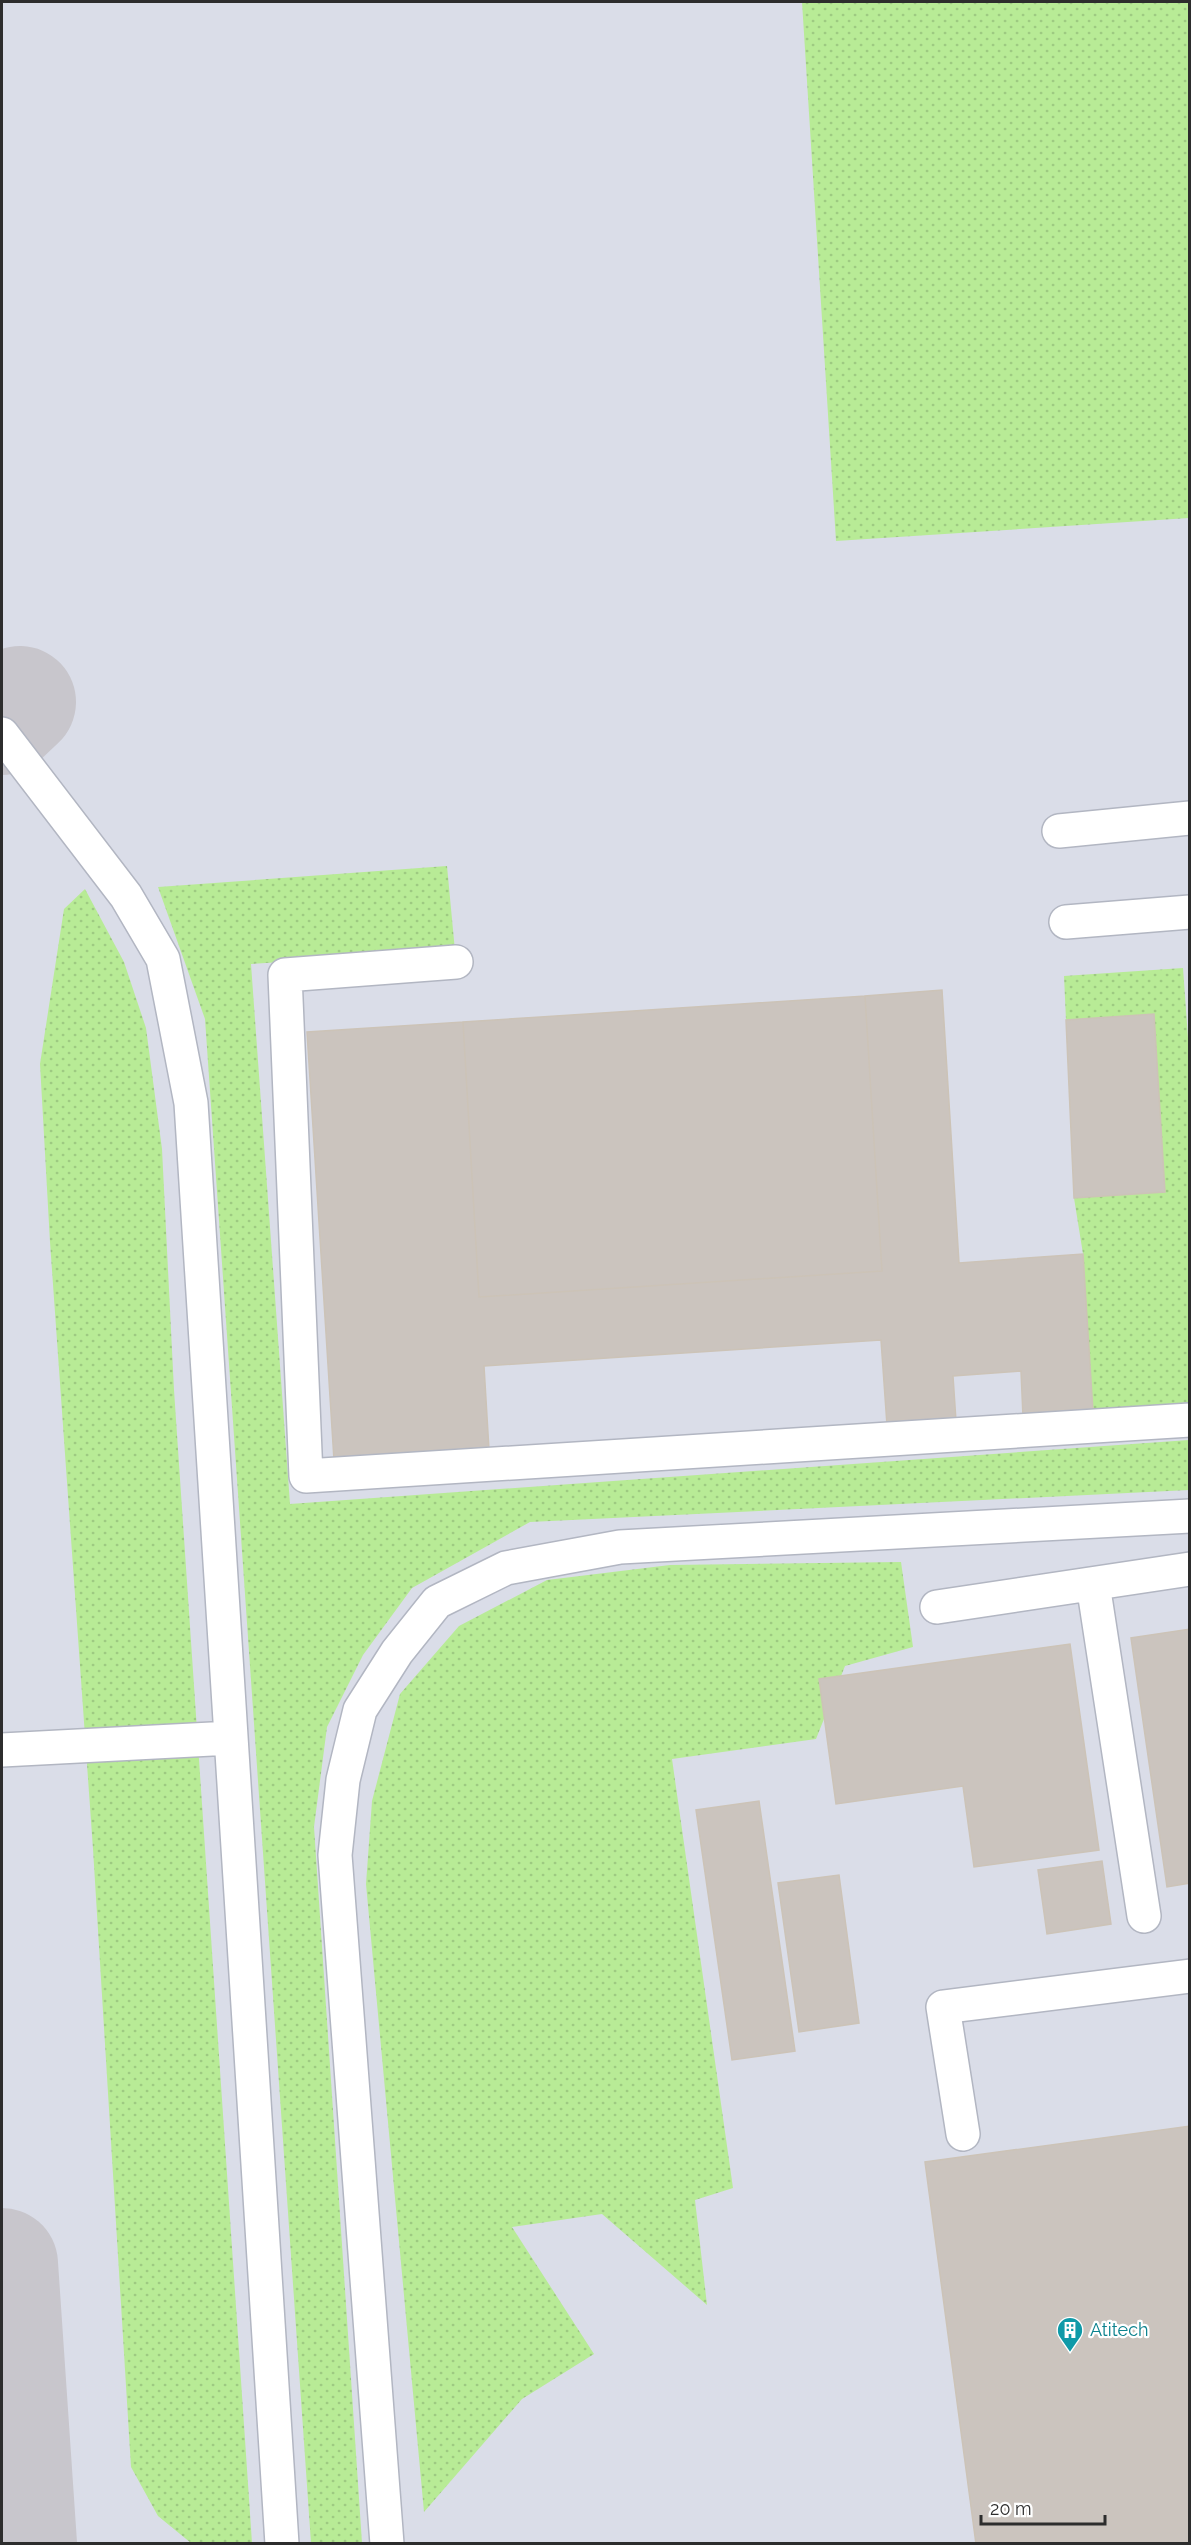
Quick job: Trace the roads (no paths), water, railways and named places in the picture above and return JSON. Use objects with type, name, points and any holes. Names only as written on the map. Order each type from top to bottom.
[{"type":"lane","points":[[2,734],[126,896],[163,960],[191,1103],[282,2544]]},
{"type":"lane","points":[[1059,831],[1190,818]]},
{"type":"lane","points":[[1066,922],[1190,912]]},
{"type":"lane","points":[[456,962],[285,975],[306,1476],[1190,1420]]},
{"type":"lane","points":[[387,2544],[335,1855],[343,1780],[360,1710],[397,1652],[437,1602],[506,1568],[620,1547],[1190,1516]]},
{"type":"lane","points":[[938,1606],[1190,1569]]},
{"type":"lane","points":[[1093,1584],[1144,1916]]},
{"type":"lane","points":[[2,1750],[231,1738]]},
{"type":"lane","points":[[963,2134],[944,2007],[1190,1976]]},
{"type":"place","name":"Atitech","points":[[1070,2353]]}]
